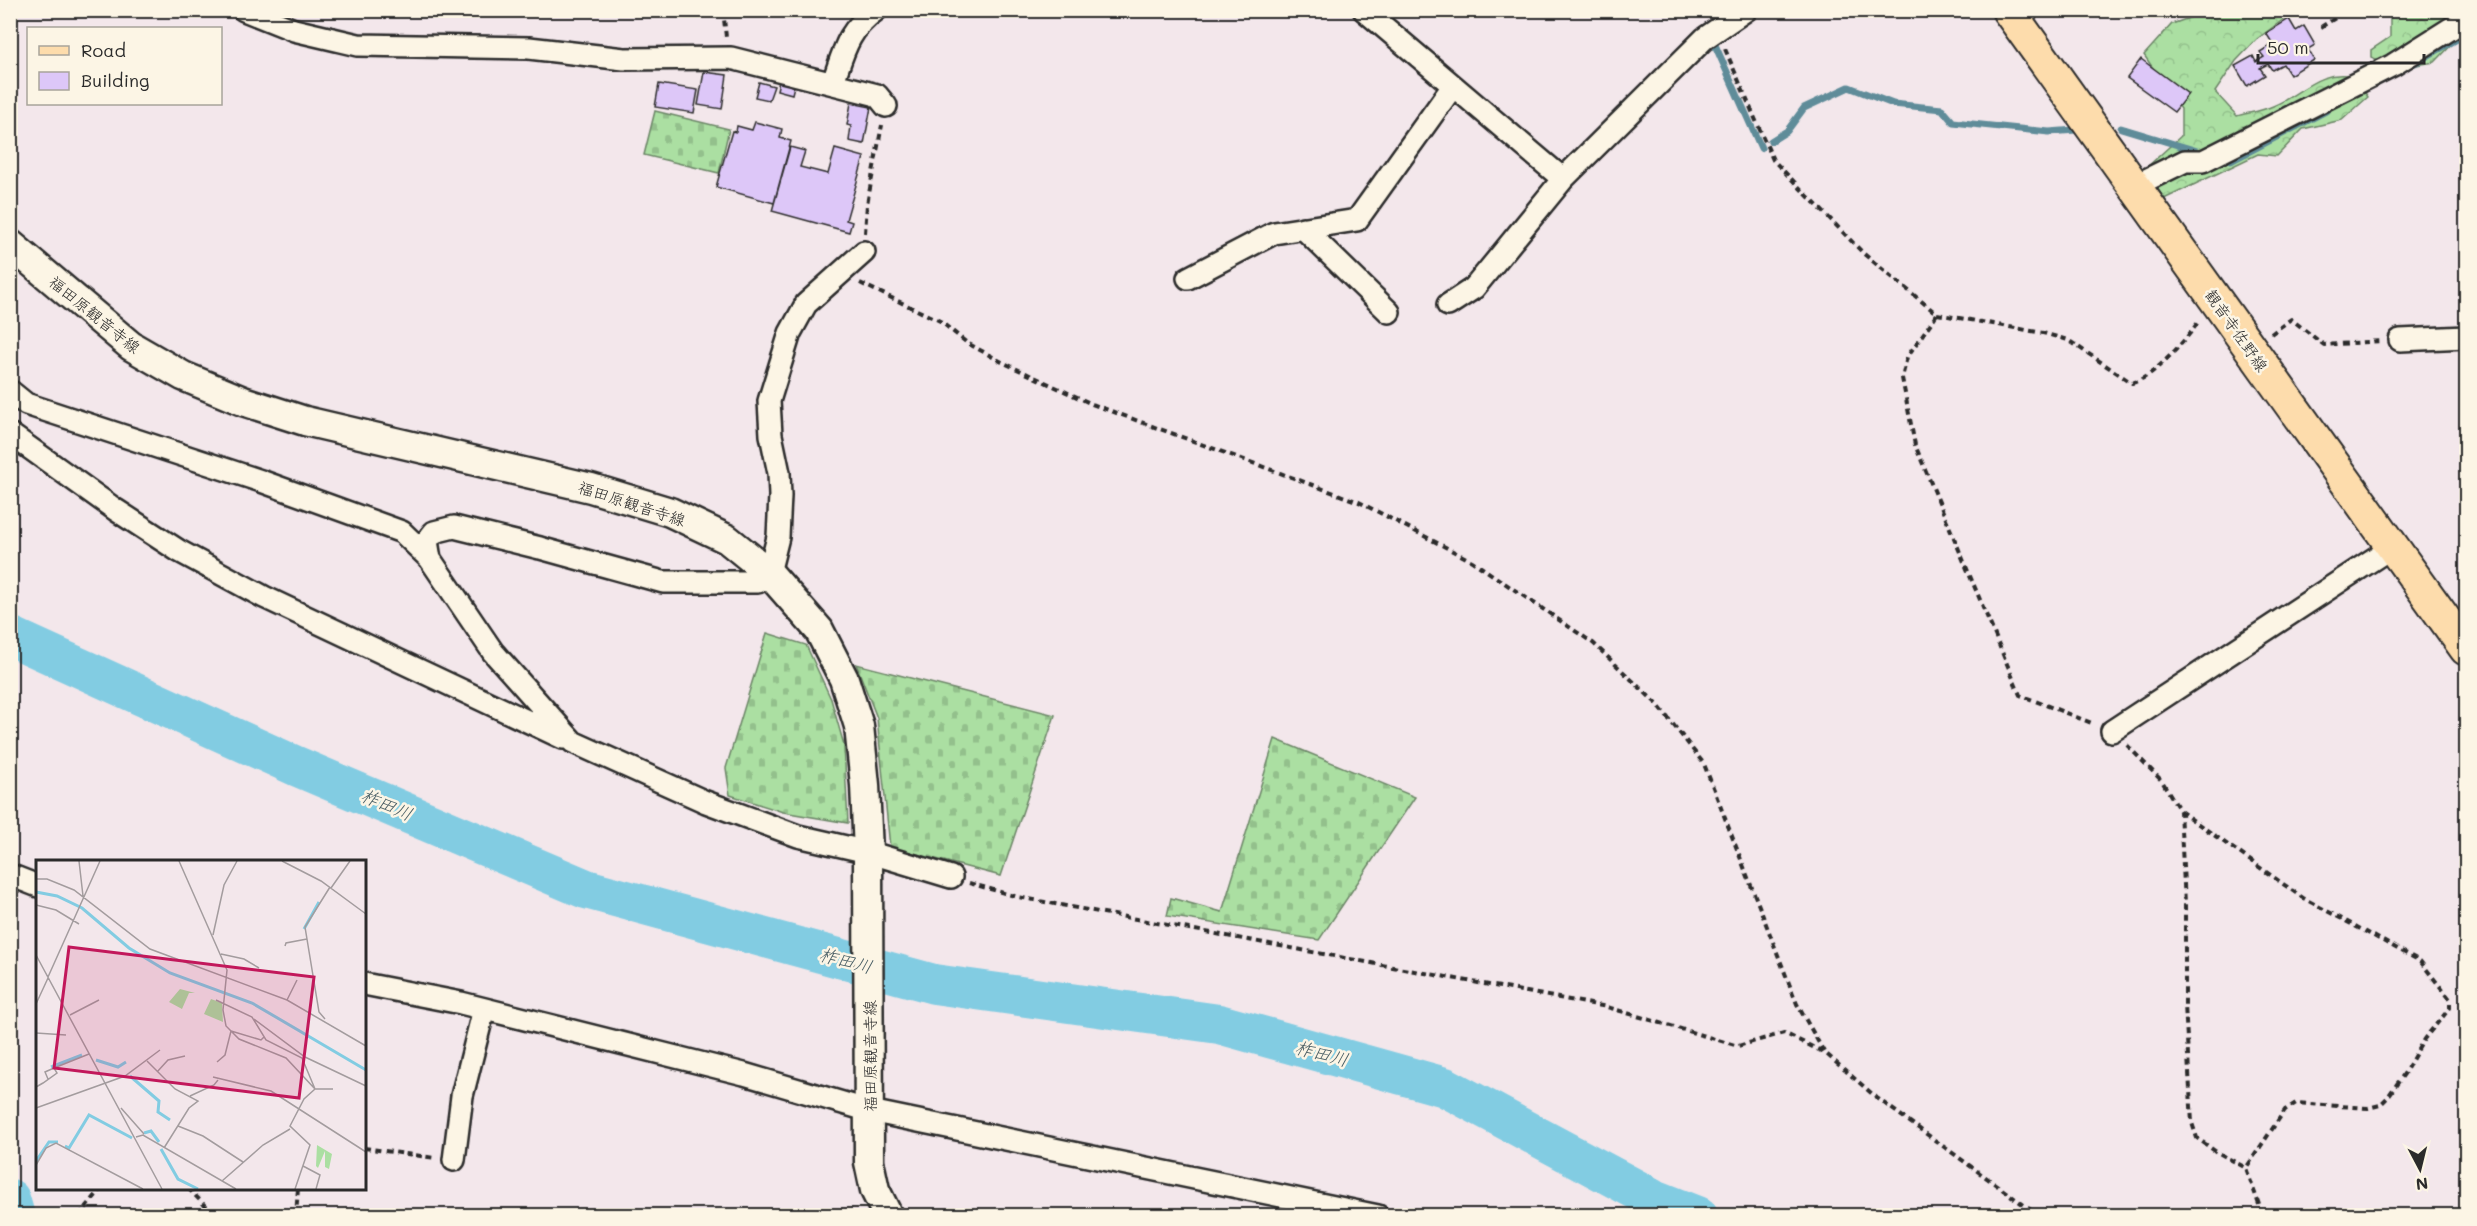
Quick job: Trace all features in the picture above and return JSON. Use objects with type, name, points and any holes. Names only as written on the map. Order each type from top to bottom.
[{"type":"main road","name":"観音寺佐野線","points":[[2008,10],[2466,649]]},
{"type":"main road","name":"福田原観音寺線","points":[[10,244],[131,346],[183,376],[243,401],[305,421],[591,488],[670,512],[726,539],[769,573],[819,630],[844,679],[859,726],[868,852],[869,1162],[875,1190],[888,1215]]},
{"type":"street","points":[[244,10],[294,30],[358,45],[529,48],[624,59],[731,58],[877,95],[886,106]]},
{"type":"street","points":[[833,82],[849,37],[864,19],[876,10]]},
{"type":"street","points":[[1364,10],[1563,179]]},
{"type":"street","points":[[1448,305],[1474,288],[1563,179],[1705,38],[1746,10]]},
{"type":"street","points":[[2134,186],[2185,161],[2203,161],[2214,156],[2393,64],[2466,19]]},
{"type":"street","points":[[1188,278],[1274,233],[1357,220],[1453,86]]},
{"type":"street","points":[[1303,228],[1389,312]]},
{"type":"street","points":[[430,559],[427,541],[434,532],[454,527],[663,582],[758,582],[769,573],[778,537],[779,473],[771,435],[769,401],[790,333],[806,304],[864,252]]},
{"type":"street","points":[[2400,340],[2466,337]]},
{"type":"street","points":[[10,391],[26,404],[261,481],[402,532],[430,559],[493,652],[573,742]]},
{"type":"street","points":[[10,434],[116,510],[179,551],[264,597],[706,802],[798,836],[868,852],[951,877]]},
{"type":"street","points":[[2112,731],[2392,547]]},
{"type":"street","points":[[10,875],[36,885]]},
{"type":"street","points":[[366,984],[484,1009],[744,1074],[870,1111],[1378,1215]]},
{"type":"street","points":[[454,1160],[462,1096],[484,1009]]},
{"type":"path","points":[[2321,27],[2348,10]]},
{"type":"path","points":[[1719,28],[1727,56],[1773,160],[1864,254],[1937,314],[2043,333],[2068,340],[2132,383],[2144,380],[2191,332],[2214,298]]},
{"type":"path","points":[[864,252],[867,204],[886,106]]},
{"type":"path","points":[[841,273],[940,321],[967,343],[1002,362],[1092,404],[1359,502],[1472,561],[1593,643],[1657,704],[1704,764],[1797,1004],[1824,1052]]},
{"type":"path","points":[[1937,314],[1907,357],[1902,378],[1915,445],[2020,694],[2112,731],[2156,774],[2180,811],[2303,898],[2420,961],[2450,999],[2450,1008],[2424,1039],[2398,1082],[2380,1105],[2368,1108],[2296,1103],[2285,1110],[2246,1168]]},
{"type":"path","points":[[2262,341],[2291,319],[2325,345],[2400,340]]},
{"type":"path","points":[[2180,811],[2185,903],[2185,1005],[2192,1123],[2198,1138],[2215,1151],[2246,1168],[2263,1215]]},
{"type":"path","points":[[951,877],[1018,897],[1607,1007],[1738,1046],[1784,1033],[1824,1052],[1877,1098],[2039,1215]]},
{"type":"path","points":[[366,1148],[454,1160]]},
{"type":"path","points":[[80,1215],[100,1190]]},
{"type":"path","points":[[190,1190],[215,1215]]},
{"type":"path","points":[[296,1215],[298,1190]]},
{"type":"path","points":[[80,1215],[83,1213],[86,1215]]},
{"type":"green space","points":[[2209,11],[2295,11],[2257,39],[2236,61],[2215,92],[2237,116],[2273,106],[2320,79],[2330,76],[2353,76],[2368,97],[2342,120],[2303,129],[2277,156],[2258,154],[2164,199],[2145,169],[2181,136],[2181,109],[2144,55],[2172,24]]},
{"type":"green space","points":[[2390,11],[2463,11],[2465,31],[2435,62],[2397,68],[2371,57],[2371,50],[2390,37]]},
{"type":"green space","points":[[655,111],[729,129],[719,173],[644,155]]},
{"type":"green space","points":[[767,633],[806,645],[831,699],[844,745],[848,823],[783,812],[730,795],[726,768]]},
{"type":"green space","points":[[856,664],[1055,715],[1001,876],[890,847],[877,718]]},
{"type":"green space","points":[[1275,739],[1415,797],[1319,940],[1167,916],[1171,898],[1222,912]]},
{"type":"building","points":[[2289,19],[2296,31],[2304,26],[2315,45],[2308,49],[2314,60],[2290,75],[2283,64],[2272,70],[2268,64],[2260,68],[2265,75],[2247,86],[2235,66],[2253,56],[2256,62],[2264,57],[2260,52],[2273,44],[2266,33]]},
{"type":"building","points":[[2141,59],[2188,94],[2174,112],[2127,78]]},
{"type":"building","points":[[704,72],[727,75],[722,109],[698,105]]},
{"type":"building","points":[[779,81],[794,86],[792,94],[777,90]]},
{"type":"building","points":[[759,82],[774,86],[769,100],[755,97]]},
{"type":"building","points":[[659,84],[698,90],[694,113],[655,107]]},
{"type":"building","points":[[851,103],[871,107],[864,144],[849,141],[851,126],[847,125]]},
{"type":"building","points":[[755,122],[782,129],[780,138],[791,141],[774,203],[716,187],[732,131],[736,132],[737,126],[752,130]]},
{"type":"building","points":[[790,147],[805,151],[800,167],[828,174],[835,149],[864,157],[846,220],[852,222],[849,232],[772,211]]},
{"type":"waterway","points":[[2415,63],[2466,34]]},
{"type":"waterway","points":[[1715,45],[1761,148]]},
{"type":"waterway","points":[[1771,141],[1787,131],[1804,108],[1849,87],[1893,104],[1942,109],[1953,122],[2049,132],[2076,130]]},
{"type":"waterway","points":[[2221,158],[2231,161],[2326,111]]},
{"type":"waterway","points":[[2121,128],[2204,153]]},
{"type":"waterway","name":"柞田川","points":[[10,636],[296,766],[586,889],[934,984],[1219,1024],[1445,1087],[1652,1198],[1698,1216]]},
{"type":"waterway","points":[[10,1199],[15,1216]]}]
